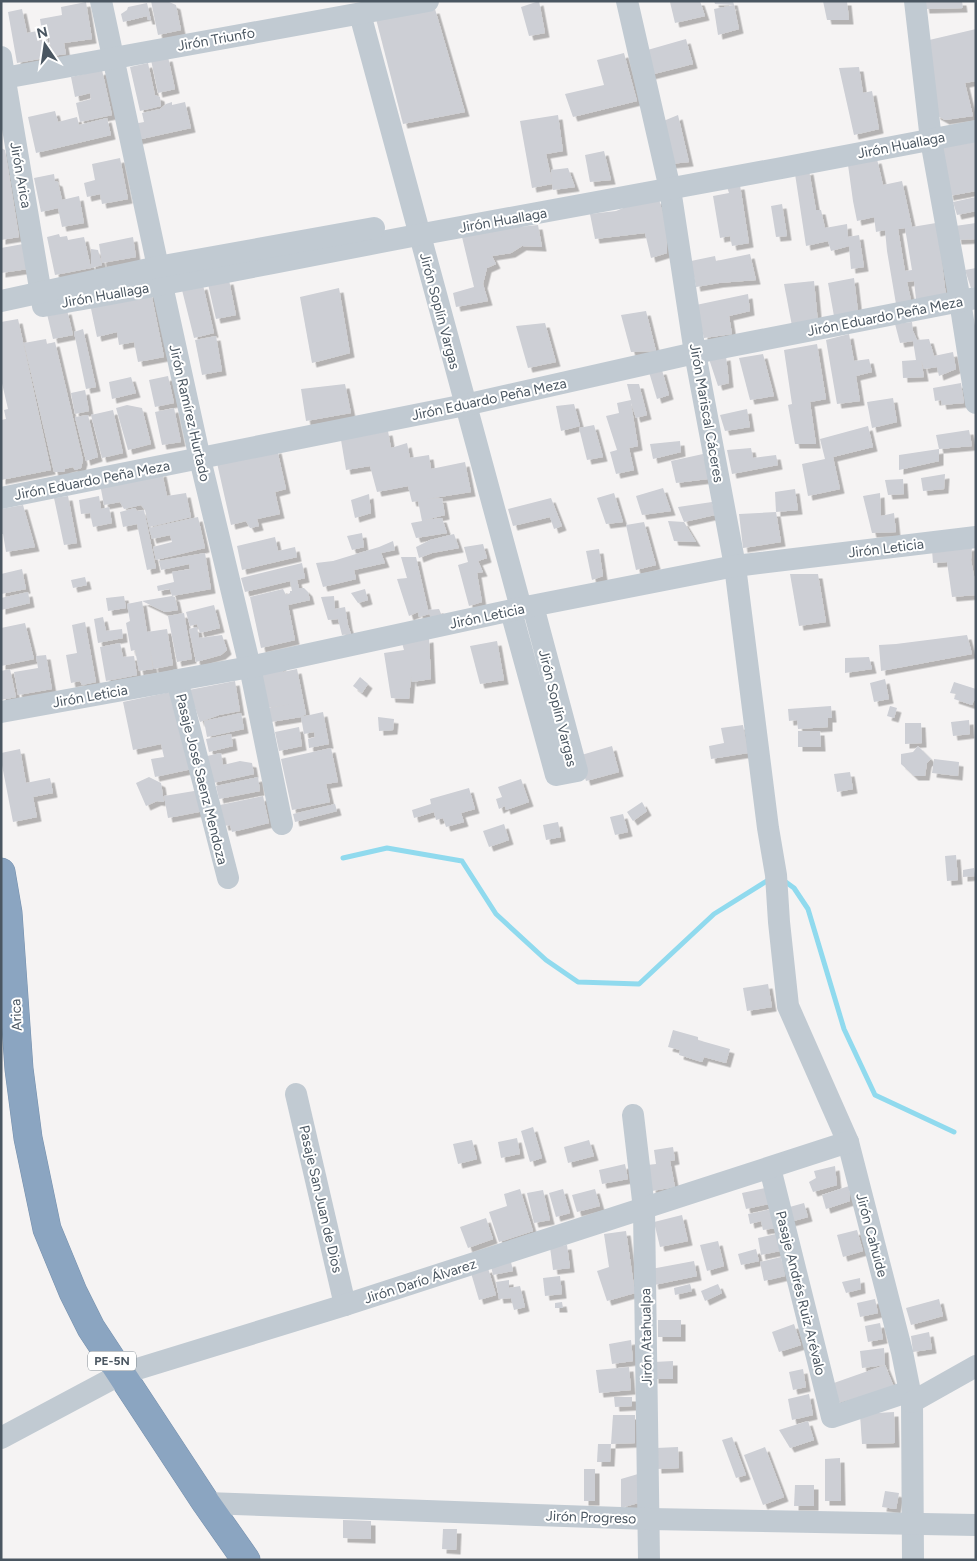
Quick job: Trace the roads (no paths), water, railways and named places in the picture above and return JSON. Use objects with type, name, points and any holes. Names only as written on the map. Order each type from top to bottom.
[{"type":"highway","name":"Arica","points":[[1,872],[8,913],[19,1069],[28,1138],[47,1229],[91,1328],[121,1374]]},
{"type":"highway","name":"PE-5N","points":[[121,1374],[246,1560]]},
{"type":"street","name":"Jirón Ramírez Hurtado","points":[[102,1],[200,459],[250,667],[282,824]]},
{"type":"street","name":"Jirón Triunfo","points":[[3,68],[114,58],[356,9],[428,1]]},
{"type":"street","name":"Jirón Mariscal Cáceres","points":[[627,1],[670,189],[695,353],[735,566],[768,828],[776,875],[779,922]]},
{"type":"street","points":[[915,1],[931,140],[968,300],[976,403]]},
{"type":"street","name":"Jirón Soplín Vargas","points":[[356,9],[522,608],[576,771],[556,775],[522,608]]},
{"type":"street","name":"Jirón Arica","points":[[3,68],[41,292]]},
{"type":"street","name":"Jirón Huallaga","points":[[1,301],[41,292],[43,306],[160,276],[418,228],[670,189],[976,131]]},
{"type":"street","name":"Jirón Eduardo Peña Meza","points":[[1,498],[465,405],[695,353],[968,300]]},
{"type":"street","name":"Jirón Leticia","points":[[1,712],[250,667],[522,608],[735,566],[976,537]]},
{"type":"street","name":"Pasaje José Saenz Mendoza","points":[[177,680],[228,878]]},
{"type":"street","name":"Jirón Cahuide","points":[[779,922],[788,1006],[848,1142],[902,1352],[911,1396],[914,1560]]},
{"type":"street","name":"Pasaje San Juan de Dios","points":[[296,1094],[345,1305]]},
{"type":"street","name":"Jirón Atahualpa","points":[[633,1115],[644,1209],[649,1560]]},
{"type":"street","name":"Jirón Darío Álvarez","points":[[1,1438],[121,1374],[345,1305],[848,1142]]},
{"type":"street","name":"Pasaje Andrés Ruiz Arévalo","points":[[770,1168],[832,1417],[911,1396]]},
{"type":"street","points":[[911,1396],[976,1366]]},
{"type":"street","name":"Jirón Progreso","points":[[206,1503],[649,1519],[976,1525]]},
{"type":"waterway","points":[[343,858],[387,848],[462,861],[496,914],[546,960],[578,982],[639,984],[714,914],[770,879]]},
{"type":"waterway","points":[[783,880],[794,888],[808,909],[844,1029],[875,1095],[954,1132]]}]
